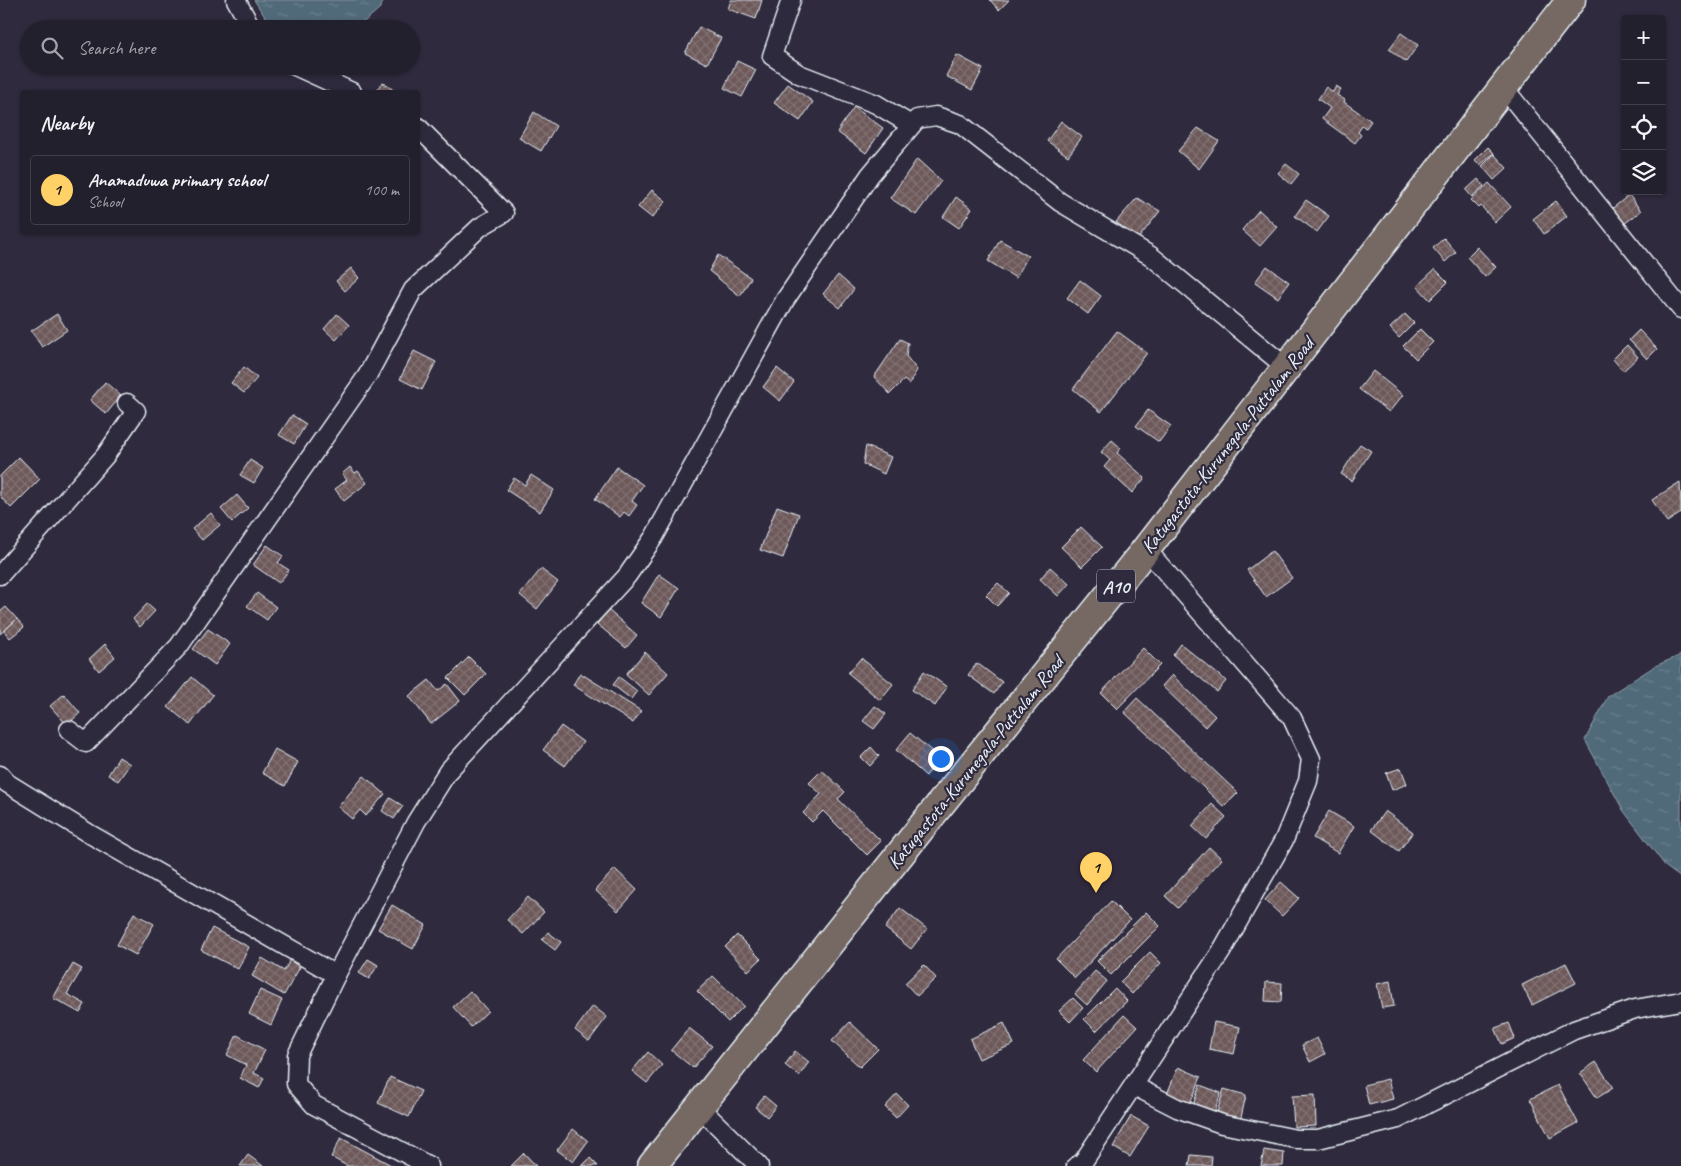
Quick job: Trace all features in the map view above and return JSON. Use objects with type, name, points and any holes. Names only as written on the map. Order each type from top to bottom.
[{"type":"highway","name":"Katugastota-Kurunegala-Puttalam Road","points":[[652,1166],[1146,549],[1571,0]]},
{"type":"street","points":[[236,0],[247,20]]},
{"type":"street","points":[[791,0],[772,56],[799,74],[876,104],[911,125]]},
{"type":"street","points":[[315,75],[348,90]]},
{"type":"street","points":[[1504,88],[1681,308]]},
{"type":"street","points":[[429,1166],[314,1105],[296,1084],[297,1054],[416,822],[448,772],[627,576],[654,537],[785,300],[870,175],[917,119],[936,116],[960,124],[1060,202],[1151,256],[1287,368]]},
{"type":"street","points":[[69,730],[86,743],[179,646],[367,376],[413,290],[480,227],[504,213],[420,129]]},
{"type":"street","points":[[0,575],[104,456],[136,411],[127,402]]},
{"type":"street","points":[[1076,1166],[1084,1162],[1221,952],[1284,840],[1308,781],[1311,760],[1292,718],[1146,549]]},
{"type":"street","points":[[0,775],[7,784],[88,833],[336,975]]},
{"type":"street","points":[[1134,1086],[1177,1108],[1222,1124],[1296,1139],[1318,1139],[1398,1119],[1574,1030],[1634,1009],[1681,1001]]},
{"type":"street","points":[[699,1107],[760,1166]]},
{"type":"water","points":[[254,0],[384,0],[380,8],[366,20],[267,20]]},
{"type":"water","points":[[1681,655],[1681,878],[1666,867],[1623,810],[1585,740],[1608,696],[1655,666]]},
{"type":"building","points":[[731,0],[762,0],[756,19],[728,9]]},
{"type":"building","points":[[990,0],[1009,0],[999,10]]},
{"type":"building","points":[[699,27],[721,38],[707,64],[685,53]]},
{"type":"building","points":[[1401,33],[1418,45],[1406,62],[1389,49]]},
{"type":"building","points":[[957,55],[983,69],[972,90],[946,76]]},
{"type":"building","points":[[737,61],[756,70],[742,97],[724,88]]},
{"type":"building","points":[[383,82],[393,90],[378,90],[377,89]]},
{"type":"building","points":[[788,84],[813,102],[800,121],[774,103]]},
{"type":"building","points":[[1336,86],[1341,89],[1337,95],[1345,100],[1344,102],[1371,121],[1366,128],[1362,126],[1358,132],[1361,135],[1355,143],[1322,119],[1330,108],[1318,99],[1326,87],[1333,92]]},
{"type":"building","points":[[854,107],[883,128],[866,153],[837,132]]},
{"type":"building","points":[[534,112],[556,126],[541,151],[519,138]]},
{"type":"building","points":[[1061,121],[1082,137],[1068,156],[1047,141]]},
{"type":"building","points":[[1198,128],[1219,141],[1199,169],[1178,151]]},
{"type":"building","points":[[1488,147],[1494,153],[1480,165],[1475,160]]},
{"type":"building","points":[[1494,154],[1507,168],[1494,180],[1482,166]]},
{"type":"building","points":[[917,159],[941,181],[916,215],[890,198]]},
{"type":"building","points":[[1286,164],[1299,174],[1291,184],[1278,173]]},
{"type":"building","points":[[1478,179],[1484,186],[1472,197],[1466,190]]},
{"type":"building","points":[[1489,183],[1511,207],[1495,222],[1481,206],[1479,208],[1471,200]]},
{"type":"building","points":[[652,190],[666,201],[652,218],[638,207]]},
{"type":"building","points":[[1629,195],[1641,211],[1620,227],[1608,212]]},
{"type":"building","points":[[956,197],[972,209],[959,228],[943,217]]},
{"type":"building","points":[[1137,198],[1160,211],[1138,239],[1116,222]]},
{"type":"building","points":[[1306,200],[1329,216],[1317,232],[1295,216]]},
{"type":"building","points":[[1556,201],[1567,216],[1544,234],[1533,219]]},
{"type":"building","points":[[1259,210],[1277,227],[1260,246],[1242,230]]},
{"type":"building","points":[[1444,238],[1456,252],[1445,262],[1433,248]]},
{"type":"building","points":[[1000,240],[1028,256],[1016,278],[988,261]]},
{"type":"building","points":[[1477,247],[1496,267],[1485,277],[1467,257]]},
{"type":"building","points":[[718,255],[751,278],[740,296],[709,271]]},
{"type":"building","points":[[1267,266],[1289,282],[1278,298],[1255,282]]},
{"type":"building","points":[[351,268],[359,278],[345,291],[336,281]]},
{"type":"building","points":[[1435,269],[1448,282],[1430,300],[1417,286]]},
{"type":"building","points":[[838,275],[854,289],[840,308],[823,294]]},
{"type":"building","points":[[1080,280],[1101,296],[1088,314],[1067,298]]},
{"type":"building","points":[[57,314],[67,330],[42,347],[31,331]]},
{"type":"building","points":[[337,314],[349,325],[336,340],[324,329]]},
{"type":"building","points":[[1405,314],[1414,323],[1399,338],[1390,328]]},
{"type":"building","points":[[1420,329],[1433,342],[1416,359],[1403,346]]},
{"type":"building","points":[[1639,330],[1657,349],[1647,359],[1629,340]]},
{"type":"building","points":[[1117,331],[1147,353],[1101,412],[1073,389]]},
{"type":"building","points":[[900,339],[908,343],[906,356],[917,370],[909,384],[904,380],[890,394],[874,377]]},
{"type":"building","points":[[1627,345],[1638,357],[1623,371],[1613,359]]},
{"type":"building","points":[[414,351],[436,362],[422,390],[400,379]]},
{"type":"building","points":[[244,367],[257,378],[244,393],[231,383]]},
{"type":"building","points":[[777,368],[794,382],[780,401],[763,387]]},
{"type":"building","points":[[1373,371],[1403,395],[1389,412],[1359,389]]},
{"type":"building","points":[[105,382],[121,396],[106,414],[90,400]]},
{"type":"building","points":[[1148,410],[1171,426],[1159,442],[1136,426]]},
{"type":"building","points":[[292,415],[306,424],[294,444],[279,435]]},
{"type":"building","points":[[1112,440],[1121,448],[1117,453],[1145,478],[1132,493],[1104,467],[1110,460],[1101,452]]},
{"type":"building","points":[[1360,444],[1371,451],[1352,481],[1341,474]]},
{"type":"building","points":[[866,446],[891,457],[884,474],[863,464]]},
{"type":"building","points":[[19,457],[40,479],[11,508],[0,496],[0,476]]},
{"type":"building","points":[[250,460],[263,468],[254,483],[240,475]]},
{"type":"building","points":[[350,467],[355,473],[358,471],[367,483],[344,501],[335,489],[347,480],[342,474]]},
{"type":"building","points":[[617,467],[643,485],[632,501],[637,505],[629,516],[624,512],[620,517],[595,499]]},
{"type":"building","points":[[531,475],[554,490],[540,512],[506,490],[514,478],[525,485]]},
{"type":"building","points":[[1680,482],[1681,513],[1667,522],[1652,500]]},
{"type":"building","points":[[237,495],[248,508],[232,522],[221,509]]},
{"type":"building","points":[[777,506],[799,514],[783,558],[760,550]]},
{"type":"building","points":[[211,513],[220,525],[202,540],[192,529]]},
{"type":"building","points":[[1081,527],[1102,547],[1082,567],[1061,547]]},
{"type":"building","points":[[267,545],[283,556],[278,563],[289,570],[279,583],[253,565]]},
{"type":"building","points":[[1272,551],[1292,578],[1266,597],[1247,570]]},
{"type":"building","points":[[1050,567],[1069,584],[1058,596],[1040,579]]},
{"type":"building","points":[[541,569],[558,582],[537,609],[520,595]]},
{"type":"building","points":[[659,574],[679,588],[661,617],[641,603]]},
{"type":"building","points":[[998,583],[1009,593],[997,606],[986,595]]},
{"type":"building","points":[[257,593],[276,607],[267,620],[247,606]]},
{"type":"building","points":[[147,604],[155,611],[140,627],[133,619]]},
{"type":"building","points":[[6,607],[17,619],[0,634],[0,612]]},
{"type":"building","points":[[608,610],[637,635],[626,648],[597,624]]},
{"type":"building","points":[[17,619],[24,627],[10,638],[4,631]]},
{"type":"building","points":[[208,629],[230,644],[215,665],[193,649]]},
{"type":"building","points":[[105,644],[115,657],[99,671],[89,659]]},
{"type":"building","points":[[1181,644],[1226,681],[1217,692],[1173,655]]},
{"type":"building","points":[[1143,648],[1160,665],[1117,709],[1101,693]]},
{"type":"building","points":[[645,652],[668,673],[649,695],[626,674]]},
{"type":"building","points":[[469,657],[486,674],[465,695],[448,678]]},
{"type":"building","points":[[861,658],[893,684],[880,700],[848,673]]},
{"type":"building","points":[[977,663],[1002,682],[994,694],[968,675]]},
{"type":"building","points":[[924,671],[947,687],[935,706],[912,690]]},
{"type":"building","points":[[580,673],[641,711],[633,723],[573,685]]},
{"type":"building","points":[[1172,675],[1215,716],[1205,727],[1162,686]]},
{"type":"building","points":[[192,677],[213,695],[190,725],[168,707]]},
{"type":"building","points":[[619,677],[637,691],[631,699],[613,685]]},
{"type":"building","points":[[429,680],[438,691],[447,684],[460,701],[431,724],[409,696]]},
{"type":"building","points":[[64,694],[80,713],[67,725],[50,706]]},
{"type":"building","points":[[1137,698],[1238,793],[1224,807],[1124,712]]},
{"type":"building","points":[[875,706],[886,714],[874,729],[863,721]]},
{"type":"building","points":[[561,726],[583,742],[565,766],[543,750]]},
{"type":"building","points":[[910,733],[940,758],[926,776],[896,750]]},
{"type":"building","points":[[871,747],[879,756],[870,766],[861,757]]},
{"type":"building","points":[[275,749],[298,762],[285,786],[262,773]]},
{"type":"building","points":[[119,757],[130,764],[118,781],[108,775]]},
{"type":"building","points":[[1401,768],[1407,784],[1392,790],[1386,773]]},
{"type":"building","points":[[822,770],[845,792],[838,799],[881,841],[867,855],[823,811],[812,822],[803,813],[821,794],[809,783]]},
{"type":"building","points":[[364,776],[385,794],[366,816],[360,810],[352,819],[338,807]]},
{"type":"building","points":[[390,798],[403,806],[394,819],[382,811]]},
{"type":"building","points":[[1212,804],[1226,817],[1206,839],[1192,826]]},
{"type":"building","points":[[1329,811],[1354,826],[1338,853],[1313,838]]},
{"type":"building","points":[[1385,811],[1413,832],[1399,851],[1371,830]]},
{"type":"building","points":[[1209,847],[1222,859],[1178,908],[1165,896]]},
{"type":"building","points":[[615,869],[637,890],[618,911],[595,890]]},
{"type":"building","points":[[1281,882],[1299,898],[1282,916],[1265,900]]},
{"type":"building","points":[[528,897],[544,912],[523,934],[507,920]]},
{"type":"building","points":[[1111,901],[1130,920],[1075,978],[1056,959]]},
{"type":"building","points":[[392,905],[426,925],[413,949],[378,929]]},
{"type":"building","points":[[900,908],[927,929],[911,949],[885,928]]},
{"type":"building","points":[[1146,912],[1160,926],[1111,975],[1097,961]]},
{"type":"building","points":[[134,913],[154,924],[136,955],[117,945]]},
{"type":"building","points":[[212,928],[249,947],[238,969],[201,950]]},
{"type":"building","points":[[548,932],[561,942],[555,950],[542,940]]},
{"type":"building","points":[[737,935],[761,959],[748,971],[725,947]]},
{"type":"building","points":[[1150,952],[1161,963],[1132,994],[1120,982]]},
{"type":"building","points":[[262,958],[284,971],[290,960],[300,967],[284,995],[252,976]]},
{"type":"building","points":[[368,959],[378,965],[369,979],[359,973]]},
{"type":"building","points":[[1566,963],[1576,983],[1532,1005],[1522,985]]},
{"type":"building","points":[[73,964],[82,969],[67,994],[85,1004],[80,1013],[53,998]]},
{"type":"building","points":[[924,965],[936,978],[917,996],[905,983]]},
{"type":"building","points":[[1095,971],[1107,981],[1087,1005],[1075,994]]},
{"type":"building","points":[[713,976],[744,1006],[728,1022],[697,991]]},
{"type":"building","points":[[1390,981],[1394,1006],[1382,1008],[1377,984]]},
{"type":"building","points":[[1266,982],[1282,983],[1281,1002],[1265,1001]]},
{"type":"building","points":[[1115,988],[1127,1001],[1096,1031],[1084,1019]]},
{"type":"building","points":[[260,990],[282,1000],[271,1025],[249,1014]]},
{"type":"building","points":[[470,991],[488,1011],[471,1027],[453,1007]]},
{"type":"building","points":[[1073,998],[1083,1008],[1070,1022],[1059,1011]]},
{"type":"building","points":[[593,1006],[607,1017],[589,1041],[575,1030]]},
{"type":"building","points":[[1124,1015],[1137,1027],[1096,1072],[1083,1060]]},
{"type":"building","points":[[850,1022],[878,1049],[860,1067],[832,1041]]},
{"type":"building","points":[[1214,1022],[1240,1027],[1234,1054],[1209,1049]]},
{"type":"building","points":[[1004,1023],[1014,1044],[979,1059],[970,1039]]},
{"type":"building","points":[[1509,1023],[1515,1038],[1502,1044],[1495,1028]]},
{"type":"building","points":[[689,1028],[712,1046],[693,1068],[671,1050]]},
{"type":"building","points":[[237,1035],[265,1050],[254,1073],[264,1078],[259,1088],[240,1078],[246,1065],[227,1055]]},
{"type":"building","points":[[1317,1038],[1325,1054],[1310,1062],[1302,1045]]},
{"type":"building","points":[[795,1051],[809,1062],[799,1076],[785,1065]]},
{"type":"building","points":[[648,1052],[662,1065],[647,1083],[632,1071]]},
{"type":"building","points":[[1596,1062],[1613,1088],[1597,1098],[1580,1073]]},
{"type":"building","points":[[1178,1067],[1201,1077],[1190,1104],[1167,1094]]},
{"type":"building","points":[[390,1077],[421,1091],[409,1117],[378,1103]]},
{"type":"building","points":[[1388,1079],[1393,1099],[1369,1105],[1364,1085]]},
{"type":"building","points":[[1200,1085],[1221,1093],[1212,1118],[1191,1111]]},
{"type":"building","points":[[1558,1085],[1578,1123],[1550,1138],[1530,1099]]},
{"type":"building","points":[[1224,1089],[1246,1095],[1240,1122],[1216,1116]]},
{"type":"building","points":[[897,1094],[908,1105],[896,1118],[885,1107]]},
{"type":"building","points":[[1315,1095],[1316,1126],[1294,1127],[1292,1096]]},
{"type":"building","points":[[764,1096],[776,1106],[767,1117],[755,1107]]},
{"type":"building","points":[[1131,1116],[1149,1126],[1130,1157],[1113,1147]]},
{"type":"building","points":[[573,1129],[588,1141],[573,1162],[557,1150]]},
{"type":"building","points":[[341,1138],[393,1166],[347,1166],[331,1157]]},
{"type":"building","points":[[1264,1150],[1284,1153],[1283,1166],[1261,1166]]},
{"type":"building","points":[[524,1153],[536,1166],[511,1166]]},
{"type":"building","points":[[248,1155],[263,1166],[240,1166]]},
{"type":"building","points":[[1191,1155],[1212,1157],[1211,1166],[1189,1166]]},
{"type":"building","points":[[590,1158],[598,1166],[582,1166]]},
{"type":"place","name":"Anamaduwa primary school","points":[[1096,893]]}]
